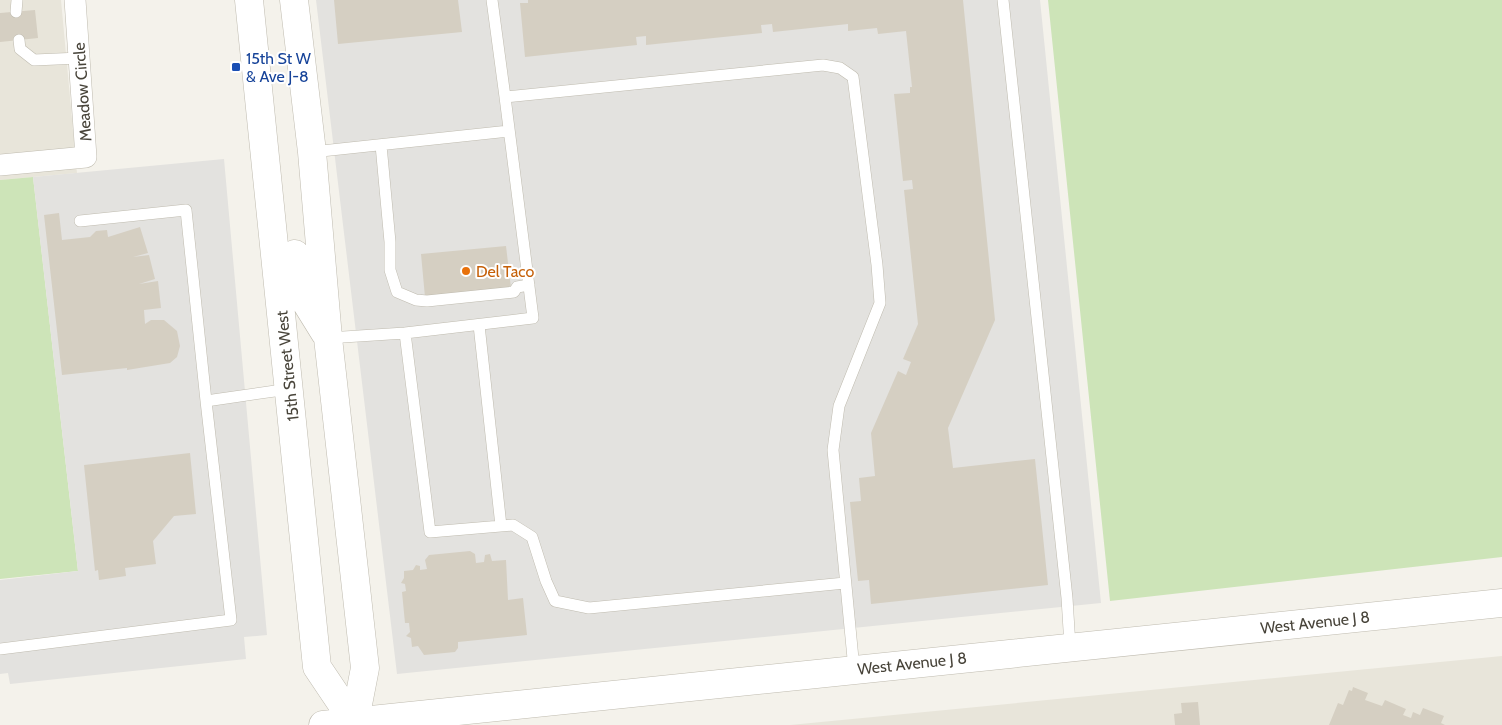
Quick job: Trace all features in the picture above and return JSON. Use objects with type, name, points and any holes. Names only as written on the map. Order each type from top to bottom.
[{"type":"street","name":"Meadow Circle","points":[[0,165],[86,157],[75,0]]},
{"type":"street","name":"15th Street West","points":[[248,0],[317,667],[354,723]]},
{"type":"street","points":[[294,0],[312,152],[328,338],[365,668],[354,723]]},
{"type":"street","points":[[265,150],[279,158],[294,242],[299,291],[328,338]]},
{"type":"street","name":"West Avenue J 8","points":[[323,725],[1070,646],[1502,603]]},
{"type":"lane","points":[[328,338],[405,333],[533,318],[492,0]]},
{"type":"lane","points":[[1003,0],[1036,324],[1067,598],[1070,646]]},
{"type":"lane","points":[[19,40],[20,49],[34,60],[80,58]]},
{"type":"lane","points":[[505,96],[823,65],[840,68],[852,77],[878,265],[880,303],[839,406],[833,450],[854,669]]},
{"type":"lane","points":[[312,152],[509,131]]},
{"type":"lane","points":[[381,144],[388,217],[390,270],[396,292],[416,300],[427,300],[514,292],[517,287],[529,285]]},
{"type":"lane","points":[[0,649],[231,620],[186,210],[80,221]]},
{"type":"lane","points":[[479,324],[501,526]]},
{"type":"lane","points":[[405,333],[430,532],[513,525],[532,537],[555,601],[589,608],[845,583]]},
{"type":"lane","points":[[206,401],[289,389]]},
{"type":"shaded area","points":[[0,0],[61,0],[77,173],[0,180]]},
{"type":"shaded area","points":[[316,0],[1040,0],[1101,603],[397,674]]},
{"type":"shaded area","points":[[224,159],[267,635],[244,637],[246,659],[10,684],[8,673],[0,674],[0,580],[78,571],[33,177]]},
{"type":"shaded area","points":[[1502,656],[1502,725],[790,725]]},
{"type":"green space","points":[[1048,0],[1502,0],[1502,557],[1110,601]]},
{"type":"green space","points":[[33,177],[78,571],[0,579],[0,180]]},
{"type":"building","points":[[334,0],[458,0],[462,32],[338,44]]},
{"type":"building","points":[[528,0],[963,0],[995,320],[948,428],[953,468],[1035,459],[1048,585],[871,604],[869,580],[858,581],[850,502],[861,501],[859,478],[875,476],[871,433],[898,371],[906,375],[911,362],[903,359],[918,324],[904,190],[913,189],[912,180],[903,181],[894,94],[910,93],[910,87],[912,87],[906,31],[878,34],[877,28],[848,31],[848,24],[773,32],[772,24],[761,25],[762,33],[646,45],[646,36],[636,37],[637,45],[525,57],[520,3],[528,3]]},
{"type":"building","points":[[35,10],[38,38],[0,42],[0,13]]},
{"type":"building","points":[[59,213],[62,240],[90,237],[96,231],[107,230],[108,237],[140,227],[148,253],[133,257],[149,255],[155,279],[139,284],[158,281],[161,308],[144,310],[145,324],[151,320],[164,320],[177,331],[180,346],[177,357],[170,363],[127,370],[127,368],[62,375],[44,215]]},
{"type":"building","name":"Del Taco","points":[[506,246],[511,288],[425,297],[421,254]]},
{"type":"building","points":[[190,453],[196,514],[174,516],[153,541],[156,564],[125,568],[126,576],[99,580],[98,570],[95,571],[84,465]]},
{"type":"building","points":[[470,551],[475,554],[476,563],[484,562],[485,555],[490,554],[492,561],[506,560],[508,600],[523,598],[527,635],[458,642],[458,648],[455,652],[424,655],[418,646],[412,647],[411,638],[406,636],[410,632],[409,623],[405,623],[402,592],[406,591],[405,584],[401,583],[404,578],[404,571],[413,570],[416,565],[420,566],[420,570],[427,569],[425,560],[429,555]]},
{"type":"building","points":[[1353,687],[1368,693],[1365,700],[1382,706],[1385,700],[1406,709],[1403,715],[1411,718],[1413,712],[1420,715],[1423,708],[1444,716],[1441,723],[1445,725],[1329,725],[1338,703],[1343,705],[1349,690],[1352,691]]},
{"type":"building","points":[[1198,702],[1200,725],[1175,725],[1174,714],[1182,713],[1181,703]]},
{"type":"place","name":"15th St W & Ave J-8","points":[[236,67]]},
{"type":"place","name":"Del Taco","points":[[466,271]]}]
